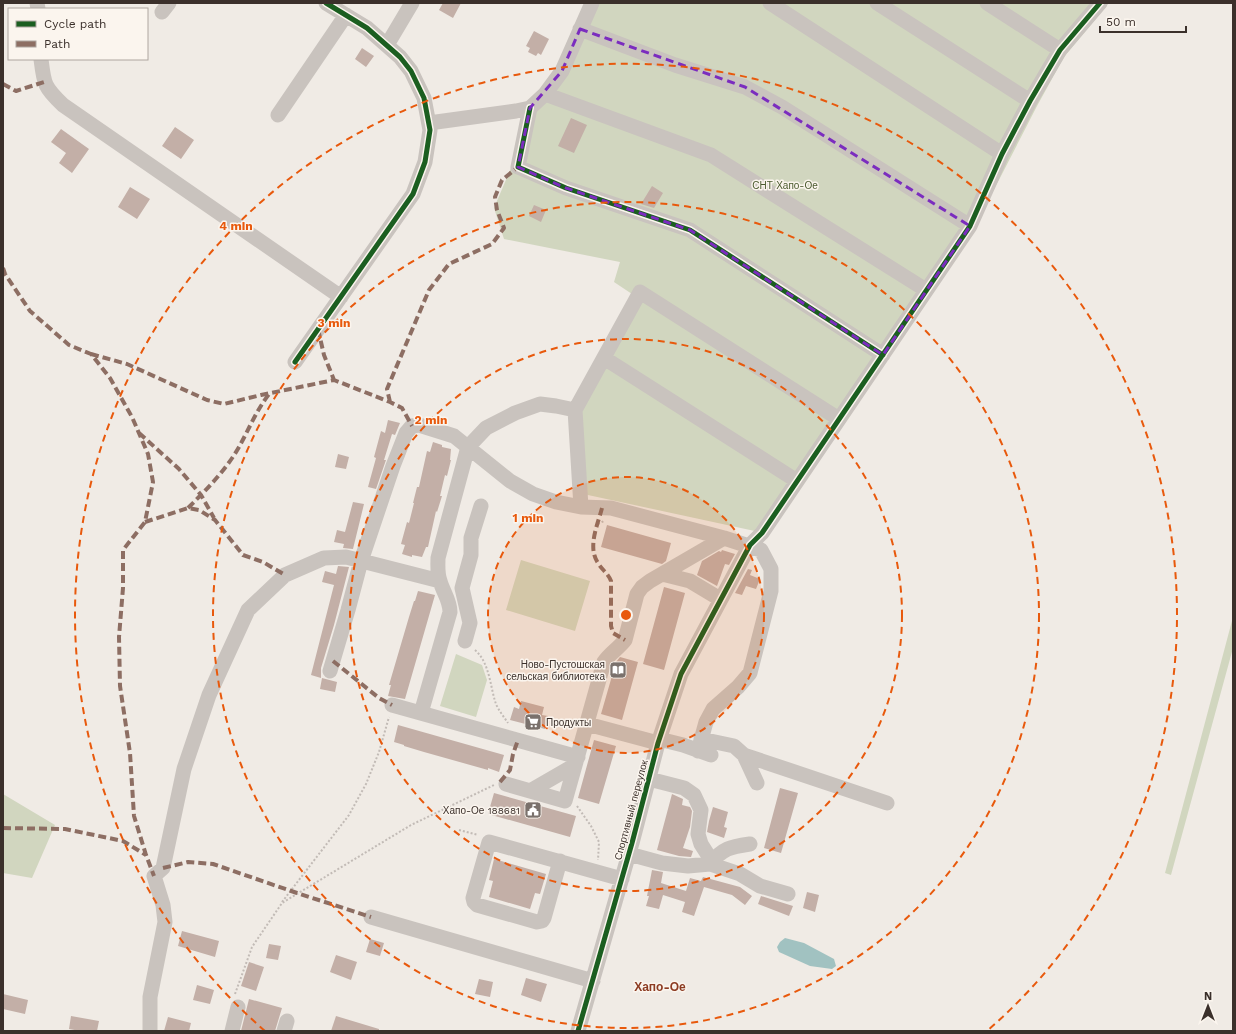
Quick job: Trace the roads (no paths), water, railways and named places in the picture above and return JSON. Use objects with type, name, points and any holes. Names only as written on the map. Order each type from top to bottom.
[{"type":"street","points":[[295,362],[413,194],[425,162],[430,130],[424,98],[411,71],[400,57],[367,28],[326,3]]},
{"type":"street","points":[[387,45],[412,3]]},
{"type":"street","points":[[429,123],[530,108],[545,94],[562,71],[592,3]]},
{"type":"street","points":[[770,3],[1002,154]]},
{"type":"street","points":[[877,3],[1030,101]]},
{"type":"street","points":[[987,3],[1060,50]]},
{"type":"street","name":"Спортивный переулок","points":[[578,1031],[629,854],[658,741],[681,674],[750,545],[762,533],[970,226],[1002,154],[1030,101],[1060,50],[1099,3]]},
{"type":"street","points":[[278,115],[346,16]]},
{"type":"street","points":[[580,30],[675,65],[745,87],[782,107],[970,226]]},
{"type":"street","points":[[41,60],[44,82],[51,94],[63,105],[341,297]]},
{"type":"street","points":[[545,94],[711,154],[926,290]]},
{"type":"street","points":[[530,108],[518,167],[566,188],[690,230],[883,355]]},
{"type":"street","points":[[581,507],[575,410],[640,292],[839,418]]},
{"type":"street","points":[[604,358],[797,481]]},
{"type":"street","points":[[421,713],[450,612],[450,603],[440,581],[438,558],[468,448],[486,428],[515,413],[540,404],[575,410]]},
{"type":"street","points":[[330,671],[361,561],[393,466],[406,433],[412,426],[419,425],[454,436],[510,481],[533,494],[556,502],[581,507],[611,508],[750,545],[761,550],[772,568],[771,591],[750,673],[738,687],[713,709],[706,722],[703,748]]},
{"type":"street","points":[[465,641],[470,623],[462,588],[471,555],[471,538],[481,506]]},
{"type":"street","points":[[506,784],[565,801],[604,662],[609,655],[625,640],[637,594],[642,587],[662,574],[724,538]]},
{"type":"street","points":[[150,1031],[150,996],[165,922],[163,905],[154,876],[163,868],[184,769],[209,695],[248,610],[285,575],[324,558],[346,557],[440,581]]},
{"type":"street","points":[[662,574],[690,581],[720,599]]},
{"type":"street","points":[[450,603],[465,600]]},
{"type":"street","points":[[392,705],[518,740],[576,761]]},
{"type":"street","points":[[587,724],[658,741],[703,748],[734,746],[744,755],[757,783]]},
{"type":"street","points":[[744,755],[887,803]]},
{"type":"street","points":[[530,791],[576,761]]},
{"type":"street","points":[[649,779],[684,788],[694,796],[701,810],[698,834],[701,844],[708,855],[710,864]]},
{"type":"street","points":[[560,862],[542,921],[538,922],[485,907],[474,902],[473,898],[489,842],[622,879]]},
{"type":"street","points":[[710,864],[719,853],[736,846],[750,844]]},
{"type":"street","points":[[629,854],[662,863],[688,866],[710,864],[740,874],[760,886],[788,894]]},
{"type":"street","points":[[371,918],[593,981]]},
{"type":"street","points":[[232,1031],[236,1003]]},
{"type":"water","points":[[785,938],[804,943],[834,959],[836,966],[832,969],[810,966],[779,952],[777,947]]},
{"type":"place","name":"Ново-Пустошская сельская библиотека","points":[[618,670]]},
{"type":"place","name":"Продукты","points":[[533,722]]},
{"type":"place","name":"Хапо-Ое 188681","points":[[533,810]]},
{"type":"district","name":"Хапо-Ое","points":[[660,987]]},
{"type":"park label","name":"СНТ Хапо-Ое","points":[[785,185]]}]
